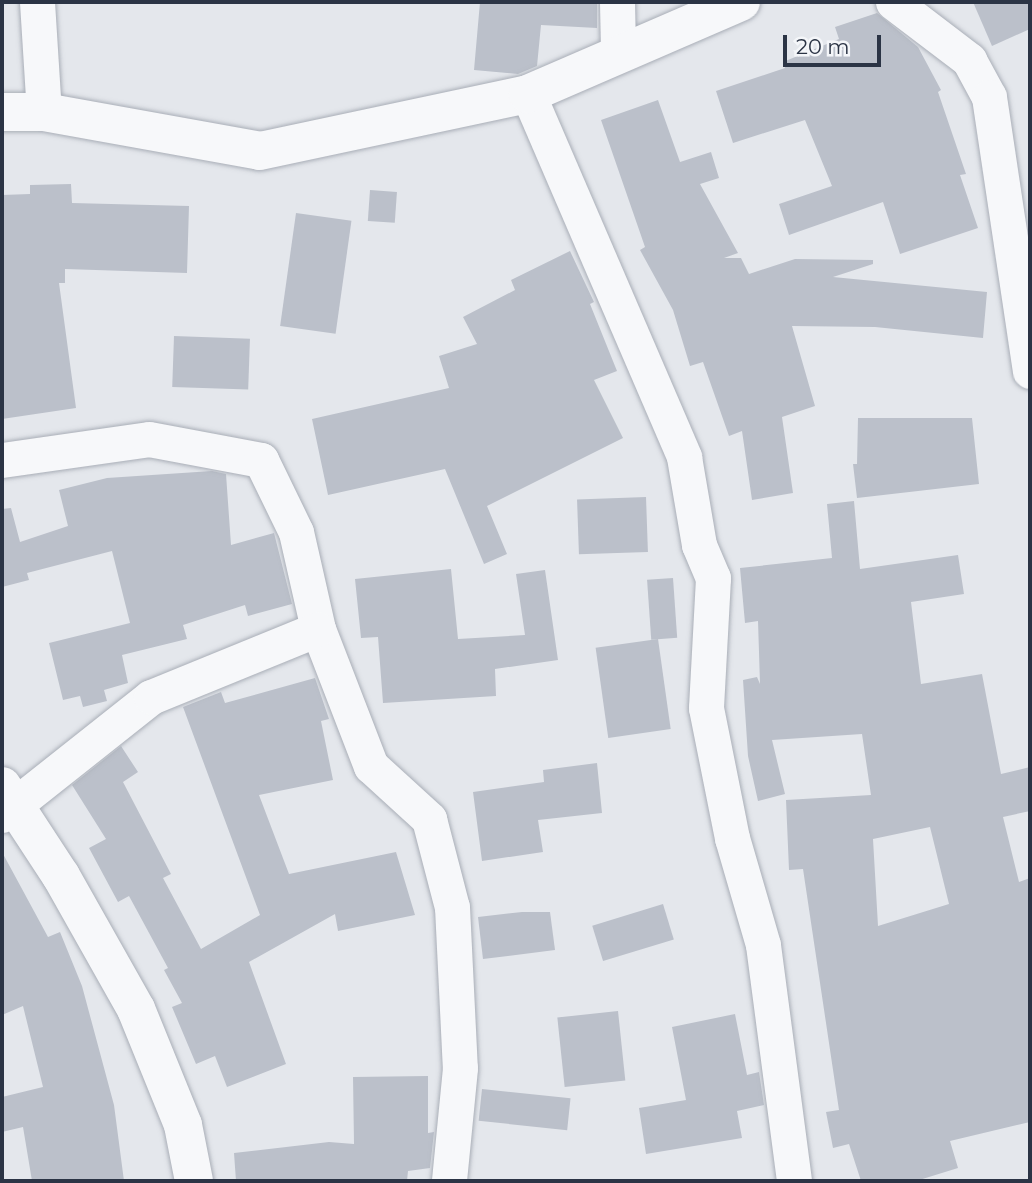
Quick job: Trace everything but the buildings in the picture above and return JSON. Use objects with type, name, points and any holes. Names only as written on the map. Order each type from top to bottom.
[{"type":"street","points":[[37,2],[44,112]]},
{"type":"street","points":[[617,2],[618,51]]},
{"type":"street","points":[[2,112],[44,112],[260,151],[528,94],[618,51],[741,2]]},
{"type":"street","points":[[893,2],[969,60],[989,97],[1030,371]]},
{"type":"street","points":[[528,94],[684,457],[699,545],[713,578],[706,708],[732,838],[763,945],[794,1181]]},
{"type":"street","points":[[2,460],[149,439],[261,460],[296,532],[318,629],[371,766],[429,819],[452,907],[460,1068],[449,1181]]},
{"type":"street","points":[[194,1181],[183,1125],[136,1009],[7,802],[151,697],[318,629]]}]
